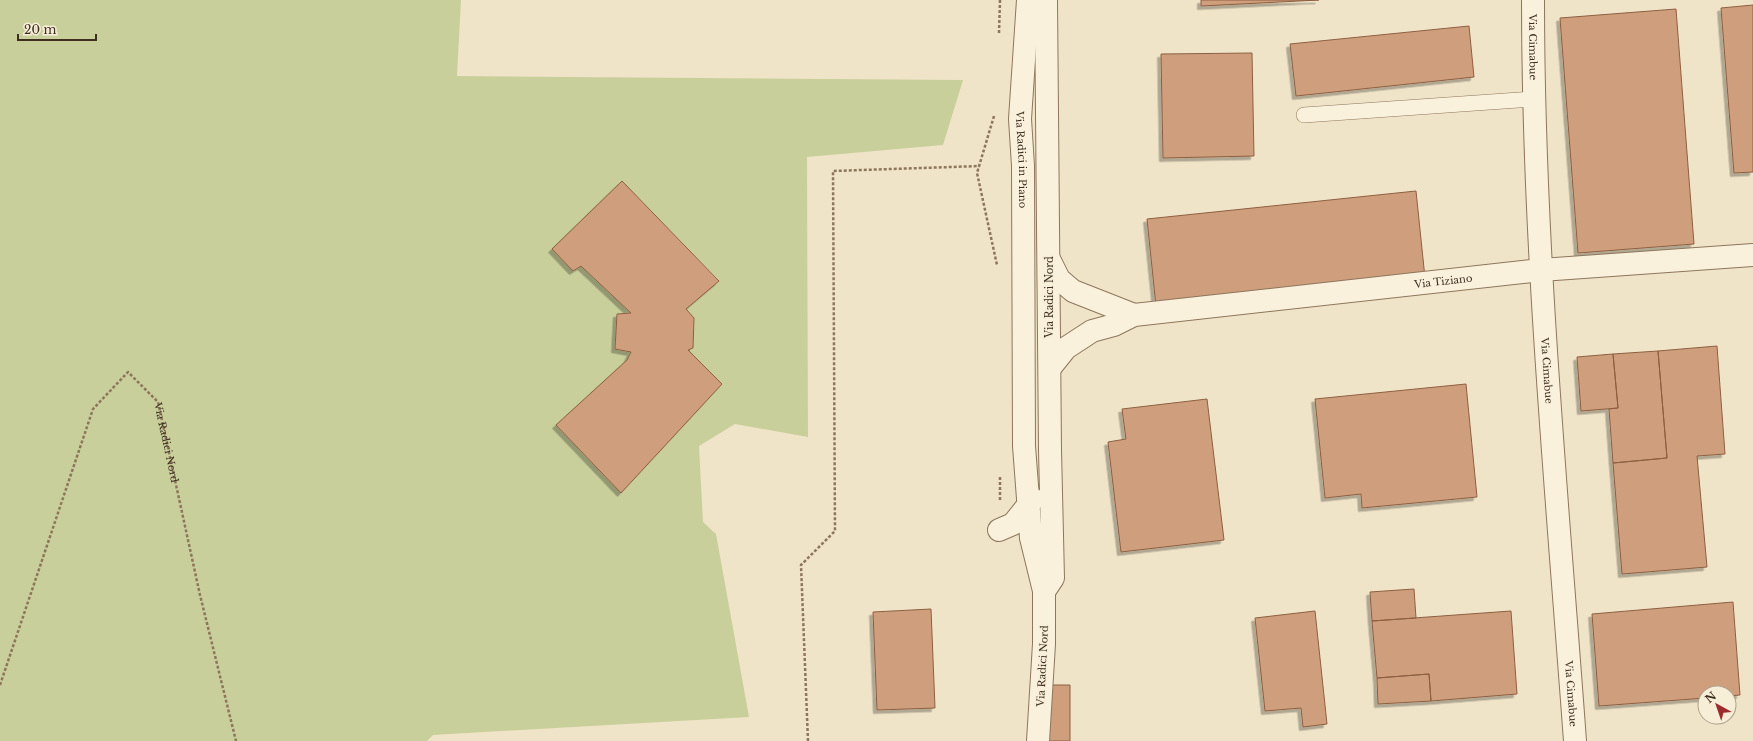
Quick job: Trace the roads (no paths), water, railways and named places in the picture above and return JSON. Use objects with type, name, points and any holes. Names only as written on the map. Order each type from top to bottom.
[{"type":"street","name":"Via Radici in Piano","points":[[1023,320],[1023,166],[1020,119],[1028,0]]},
{"type":"street","name":"Via Radici Nord","points":[[1044,591],[1053,578],[1046,0]]},
{"type":"street","name":"Via Cimabue","points":[[1533,0],[1533,99],[1541,270],[1575,741]]},
{"type":"street","name":"Via Tiziano","points":[[1134,315],[1541,270],[1753,255]]},
{"type":"street","points":[[1049,258],[1059,279],[1073,291],[1134,315]]},
{"type":"street","points":[[1050,368],[1066,348],[1092,332],[1114,326],[1134,315]]},
{"type":"street","name":"Via Radici Nord","points":[[1023,320],[1024,446],[1028,506],[1031,538],[1044,591],[1044,644],[1038,741]]},
{"type":"street","points":[[1035,556],[1013,534],[999,530],[1013,524],[1028,506],[1051,470]]},
{"type":"lane","points":[[1304,115],[1533,99]]}]
